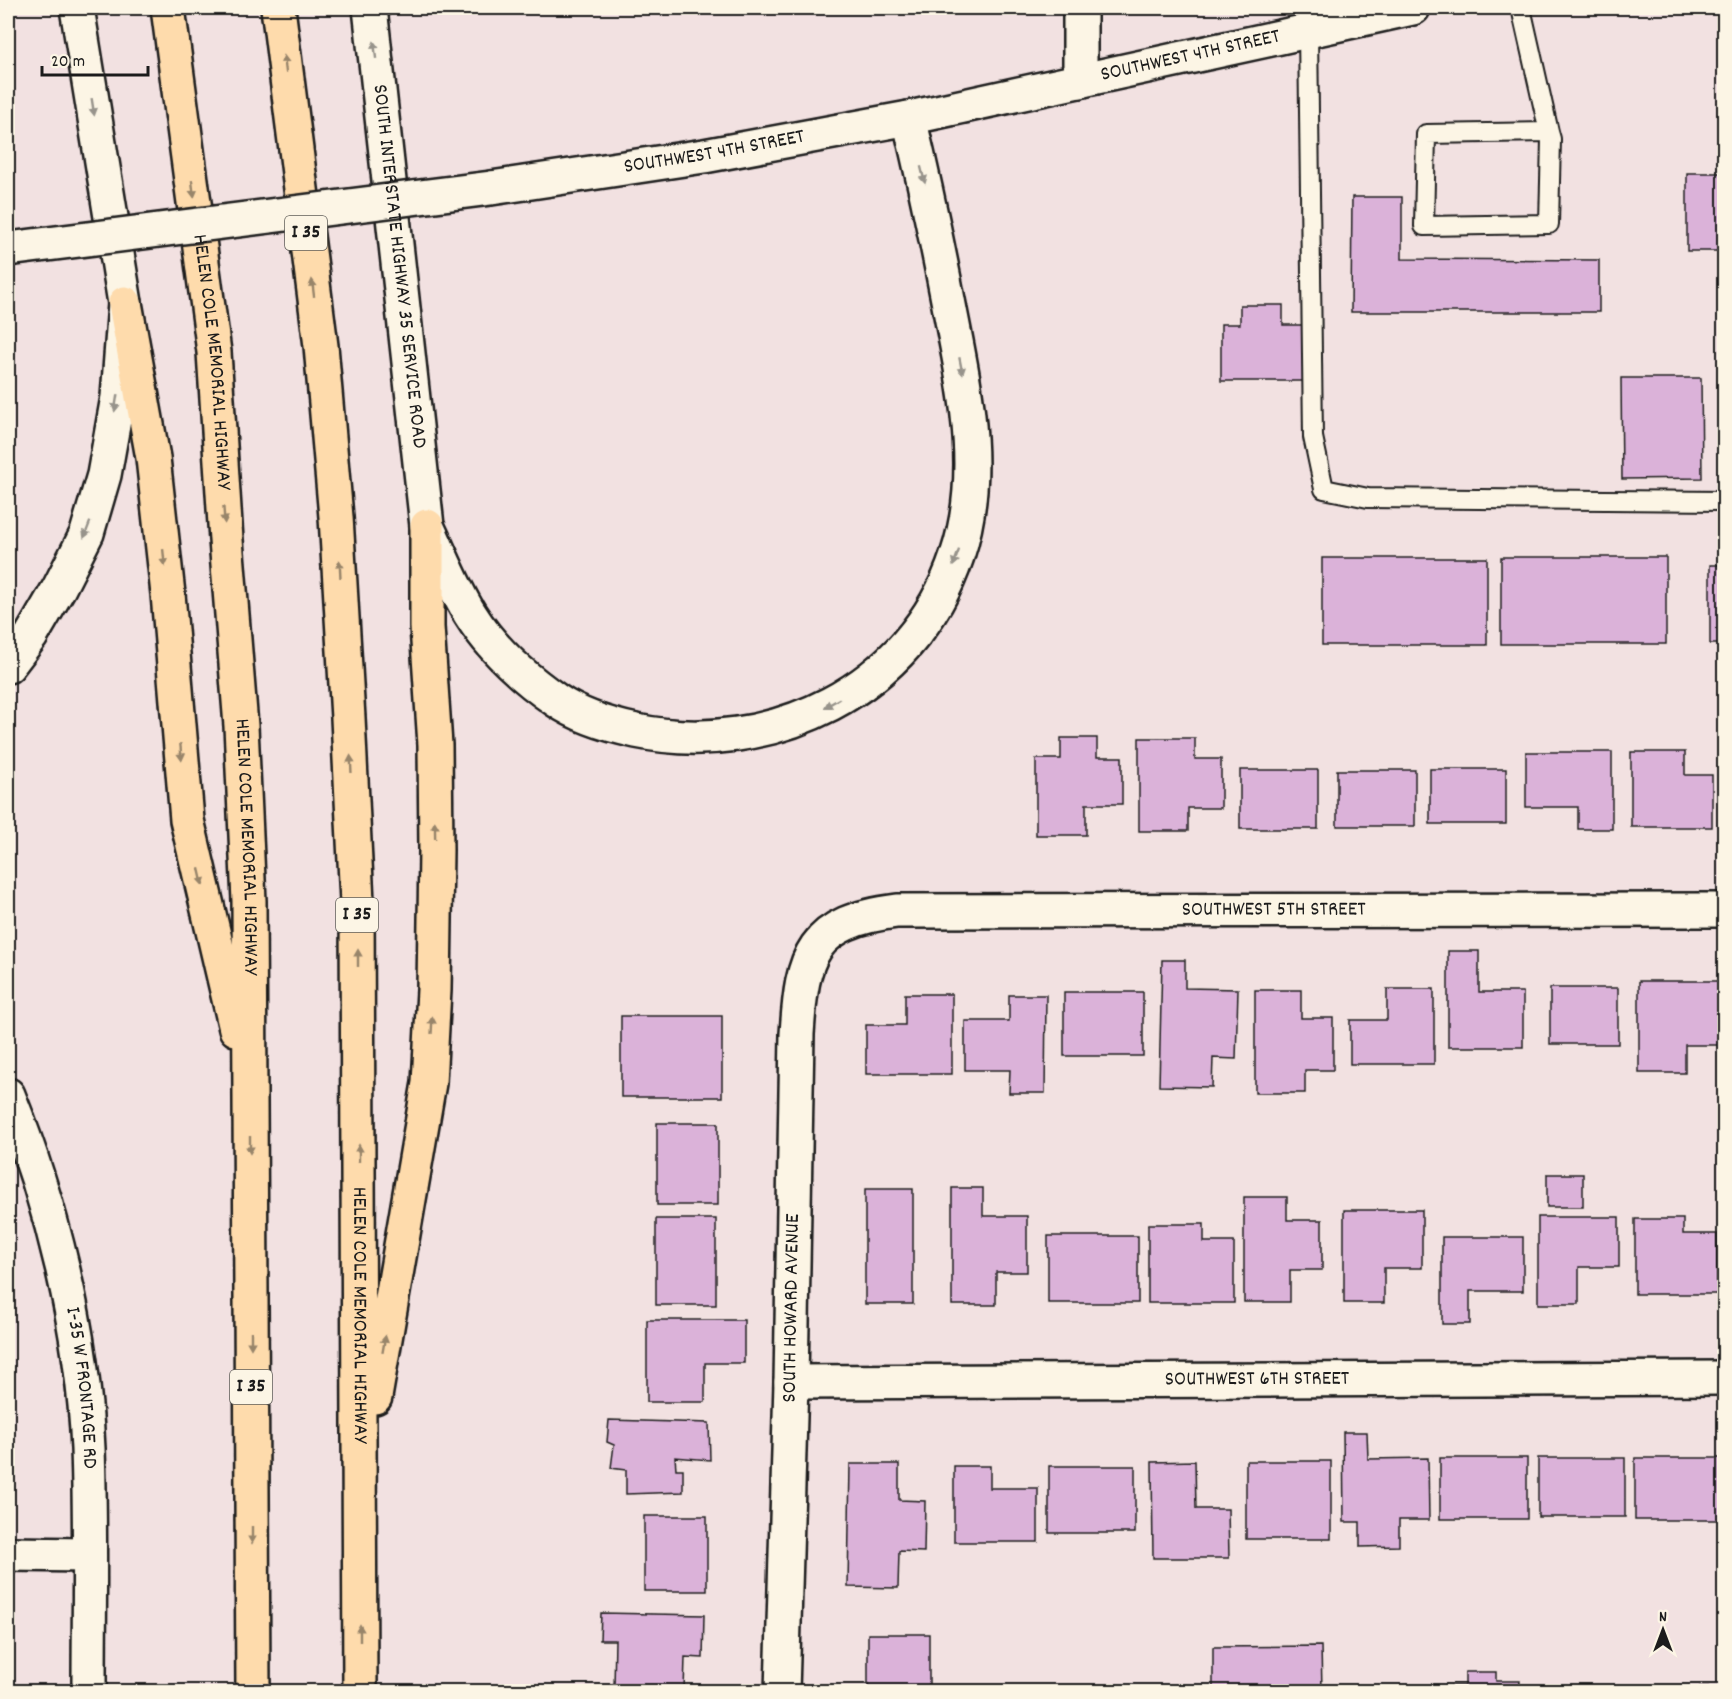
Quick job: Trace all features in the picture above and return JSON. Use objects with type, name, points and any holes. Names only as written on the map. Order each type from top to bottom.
[{"type":"highway","name":"HELEN COLE MEMORIAL HIGHWAY","points":[[168,8],[214,352],[241,726],[249,901],[253,1692]]},
{"type":"highway","name":"HELEN COLE MEMORIAL HIGHWAY","points":[[278,8],[321,346],[336,517],[348,717],[357,902],[360,1692]]},
{"type":"highway","points":[[125,303],[153,458],[168,594],[187,820],[250,1086]]},
{"type":"highway","points":[[360,1485],[429,1083],[434,990],[436,850],[435,745],[427,627],[427,525]]},
{"type":"main road","points":[[8,666],[31,636],[87,533],[105,475],[118,397],[125,303],[77,8]]},
{"type":"main road","name":"SOUTH INTERSTATE HIGHWAY 35 SERVICE ROAD","points":[[370,8],[427,525],[459,596],[500,654],[556,700],[588,717],[618,727],[656,735],[695,738],[735,735],[779,726],[816,713],[843,697],[886,665],[916,634],[940,595],[957,557],[969,513],[972,461],[970,423],[929,202],[909,118]]},
{"type":"main road","points":[[1080,8],[1080,81]]},
{"type":"main road","name":"SOUTHWEST 4TH STREET","points":[[8,249],[491,188],[704,156],[909,118],[1080,81],[1313,22],[1413,8]]},
{"type":"main road","name":"SOUTHWEST 5TH STREET","points":[[827,933],[850,921],[873,914],[897,911],[1725,910]]},
{"type":"main road","name":"SOUTH HOWARD AVENUE","points":[[782,1692],[799,994],[807,964],[827,933]]},
{"type":"main road","name":"I-35 W FRONTAGE RD","points":[[8,1095],[32,1160],[52,1227],[80,1367],[88,1448],[89,1692]]},
{"type":"main road","name":"SOUTHWEST 6TH STREET","points":[[791,1382],[1725,1378]]},
{"type":"main road","points":[[8,1554],[89,1555]]},
{"type":"lane","points":[[1521,8],[1549,132],[1549,224],[1424,226],[1426,134],[1549,132]]},
{"type":"lane","points":[[1313,22],[1313,437],[1324,489],[1368,498],[1725,501]]},
{"type":"building","points":[[1687,173],[1724,173],[1724,251],[1687,251]]},
{"type":"building","points":[[1352,197],[1402,197],[1402,259],[1599,260],[1599,312],[1351,312]]},
{"type":"building","points":[[1240,305],[1283,305],[1283,325],[1307,325],[1307,381],[1221,381],[1221,324],[1240,324]]},
{"type":"building","points":[[1621,378],[1701,378],[1702,478],[1622,479]]},
{"type":"building","points":[[1501,557],[1666,557],[1666,644],[1501,644]]},
{"type":"building","points":[[1322,558],[1487,558],[1487,645],[1322,645]]},
{"type":"building","points":[[1710,565],[1724,565],[1724,644],[1710,644]]},
{"type":"building","points":[[1061,738],[1097,738],[1097,757],[1122,757],[1122,804],[1086,804],[1086,835],[1036,835],[1036,759],[1061,759]]},
{"type":"building","points":[[1139,738],[1195,738],[1195,759],[1221,759],[1221,808],[1188,808],[1188,831],[1139,831]]},
{"type":"building","points":[[1526,752],[1612,752],[1612,829],[1578,829],[1578,807],[1526,807]]},
{"type":"building","points":[[1631,752],[1685,752],[1685,775],[1712,775],[1712,827],[1631,827]]},
{"type":"building","points":[[1430,769],[1506,769],[1506,824],[1430,824]]},
{"type":"building","points":[[1240,770],[1318,770],[1318,829],[1240,829]]},
{"type":"building","points":[[1337,770],[1415,770],[1415,826],[1337,826]]},
{"type":"building","points":[[1448,951],[1479,951],[1479,992],[1523,992],[1523,1047],[1448,1047]]},
{"type":"building","points":[[1162,960],[1185,960],[1185,988],[1238,989],[1236,1059],[1213,1058],[1212,1087],[1159,1086]]},
{"type":"building","points":[[1639,981],[1724,981],[1724,1045],[1685,1045],[1685,1073],[1639,1073]]},
{"type":"building","points":[[1550,988],[1618,988],[1618,1044],[1550,1044]]},
{"type":"building","points":[[1387,989],[1434,989],[1434,1064],[1350,1064],[1350,1020],[1387,1020]]},
{"type":"building","points":[[1255,990],[1301,990],[1301,1018],[1333,1018],[1333,1070],[1305,1070],[1305,1093],[1255,1093]]},
{"type":"building","points":[[1064,992],[1143,992],[1143,1056],[1064,1056]]},
{"type":"building","points":[[905,994],[952,994],[952,1074],[866,1074],[866,1025],[905,1025]]},
{"type":"building","points":[[1009,995],[1046,995],[1045,1093],[1009,1093],[1010,1070],[965,1070],[965,1021],[1009,1021]]},
{"type":"building","points":[[621,1016],[722,1016],[722,1097],[621,1097]]},
{"type":"building","points":[[657,1123],[718,1123],[718,1205],[657,1205]]},
{"type":"building","points":[[1547,1174],[1583,1174],[1583,1207],[1547,1207]]},
{"type":"building","points":[[952,1188],[983,1188],[983,1216],[1027,1216],[1027,1272],[996,1272],[996,1305],[952,1305]]},
{"type":"building","points":[[865,1189],[913,1189],[913,1304],[865,1304]]},
{"type":"building","points":[[1244,1197],[1287,1197],[1287,1220],[1322,1220],[1322,1270],[1290,1270],[1290,1302],[1244,1302]]},
{"type":"building","points":[[1344,1210],[1422,1210],[1422,1268],[1384,1268],[1384,1303],[1344,1303]]},
{"type":"building","points":[[1538,1217],[1619,1217],[1619,1267],[1579,1267],[1579,1304],[1538,1304]]},
{"type":"building","points":[[656,1219],[716,1219],[716,1305],[656,1305]]},
{"type":"building","points":[[1635,1219],[1683,1219],[1683,1234],[1717,1234],[1717,1294],[1635,1294]]},
{"type":"building","points":[[1148,1224],[1204,1224],[1204,1242],[1234,1242],[1234,1303],[1148,1303]]},
{"type":"building","points":[[1048,1236],[1138,1236],[1138,1303],[1048,1303]]},
{"type":"building","points":[[1442,1237],[1523,1237],[1523,1291],[1470,1291],[1470,1324],[1442,1324]]},
{"type":"building","points":[[647,1320],[744,1320],[744,1363],[705,1363],[705,1402],[647,1402]]},
{"type":"building","points":[[609,1420],[709,1423],[710,1460],[675,1457],[676,1469],[683,1469],[683,1492],[626,1494],[626,1470],[611,1468],[614,1445],[607,1442]]},
{"type":"building","points":[[1343,1432],[1367,1432],[1368,1459],[1428,1458],[1429,1520],[1399,1520],[1399,1546],[1360,1547],[1360,1522],[1344,1522]]},
{"type":"building","points":[[1440,1458],[1527,1458],[1527,1519],[1440,1519]]},
{"type":"building","points":[[1538,1458],[1625,1458],[1625,1517],[1538,1517]]},
{"type":"building","points":[[1635,1458],[1722,1458],[1722,1520],[1635,1520]]},
{"type":"building","points":[[1195,1461],[1196,1509],[1228,1509],[1229,1558],[1153,1558],[1152,1462]]},
{"type":"building","points":[[1246,1461],[1331,1461],[1331,1539],[1246,1539]]},
{"type":"building","points":[[850,1464],[899,1464],[899,1500],[925,1501],[924,1552],[899,1551],[898,1588],[848,1587]]},
{"type":"building","points":[[954,1466],[990,1466],[990,1488],[1038,1488],[1038,1542],[954,1542]]},
{"type":"building","points":[[1049,1466],[1135,1466],[1135,1533],[1049,1533]]},
{"type":"building","points":[[644,1516],[707,1516],[707,1591],[644,1591]]},
{"type":"building","points":[[601,1613],[704,1615],[703,1658],[685,1657],[684,1690],[614,1688],[615,1640],[600,1640]]},
{"type":"building","points":[[868,1634],[929,1634],[929,1692],[868,1692]]},
{"type":"building","points":[[1321,1646],[1322,1692],[1213,1692],[1213,1647]]},
{"type":"building","points":[[1465,1672],[1496,1672],[1496,1681],[1520,1681],[1519,1692],[1451,1692],[1451,1686],[1465,1686]]},
{"type":"building","points":[[1639,1688],[1719,1688],[1719,1692],[1639,1692]]}]
